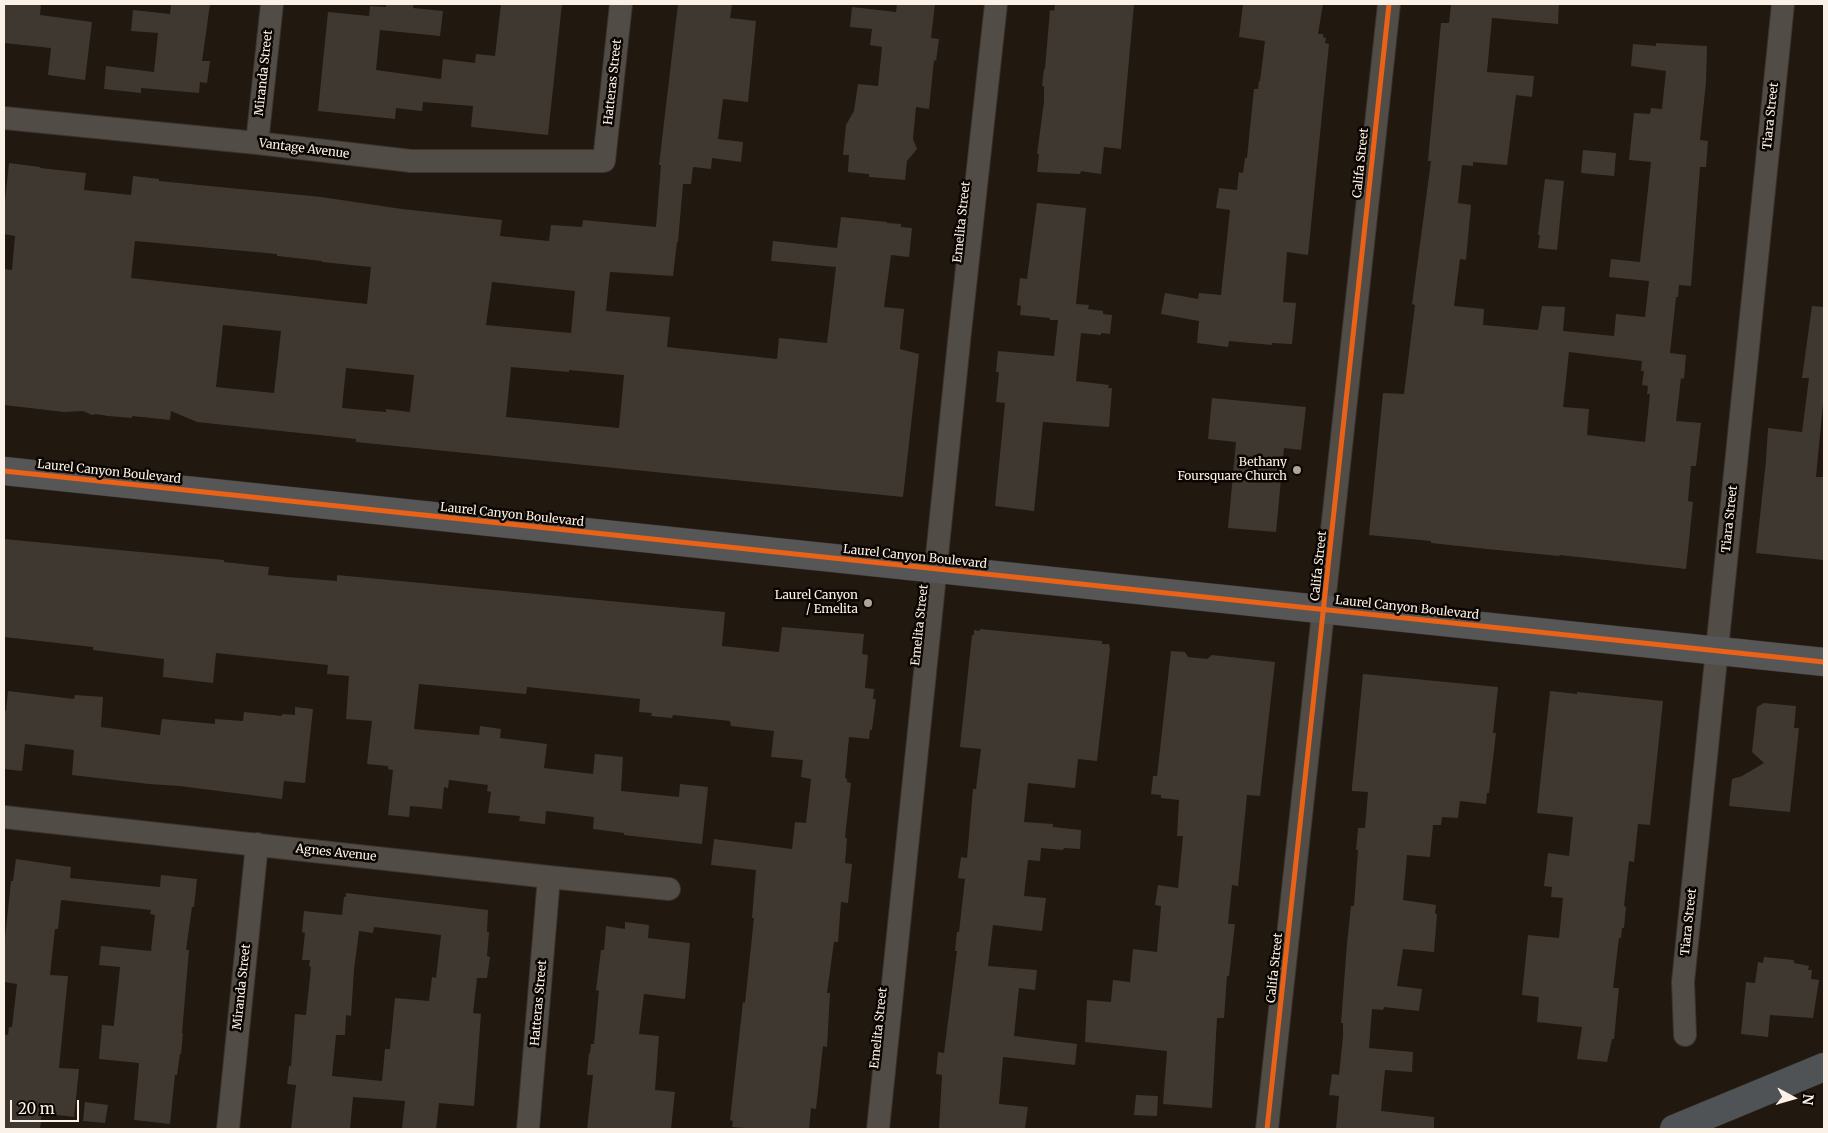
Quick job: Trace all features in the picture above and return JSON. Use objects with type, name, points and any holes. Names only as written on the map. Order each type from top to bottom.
[{"type":"highway","points":[[1674,1129],[1824,1067]]},
{"type":"main road","name":"Laurel Canyon Boulevard","points":[[4,471],[1824,662]]},
{"type":"street","name":"Miranda Street","points":[[257,143],[272,4]]},
{"type":"street","name":"Hatteras Street","points":[[604,161],[621,4]]},
{"type":"street","name":"Emelita Street","points":[[878,1129],[996,4]]},
{"type":"street","name":"Califa Street","points":[[1267,1129],[1325,609],[1389,4]]},
{"type":"street","name":"Tiara Street","points":[[1685,1035],[1683,982],[1783,4]]},
{"type":"street","name":"Vantage Avenue","points":[[4,118],[257,143],[411,161],[604,161]]},
{"type":"street","name":"Agnes Avenue","points":[[4,817],[669,889]]},
{"type":"street","name":"Miranda Street","points":[[228,1129],[257,844]]},
{"type":"street","name":"Hatteras Street","points":[[528,1129],[550,877]]},
{"type":"building","points":[[4,4],[41,4],[40,15],[92,22],[85,80],[48,75],[51,48],[4,43]]},
{"type":"building","points":[[171,4],[210,4],[202,61],[210,61],[207,83],[200,82],[199,93],[141,88],[141,93],[104,89],[106,66],[154,72],[158,33],[131,31],[133,10],[170,14]]},
{"type":"building","points":[[386,4],[414,4],[413,8],[443,11],[440,36],[380,30],[376,70],[441,79],[443,59],[475,63],[476,54],[495,56],[501,4],[562,4],[548,135],[471,127],[473,106],[423,102],[422,111],[396,108],[395,119],[318,111],[328,12],[369,16],[370,6],[386,7]]},
{"type":"building","points":[[678,4],[732,4],[730,18],[756,21],[748,102],[723,99],[718,139],[743,142],[741,162],[712,158],[711,169],[693,167],[691,184],[683,184],[673,276],[610,272],[606,311],[670,317],[667,347],[777,359],[779,338],[827,343],[836,267],[771,261],[773,241],[837,248],[841,217],[901,224],[901,227],[912,228],[909,257],[891,255],[884,307],[904,309],[900,349],[919,354],[903,497],[356,442],[356,439],[197,422],[171,411],[170,420],[132,416],[132,418],[92,415],[83,411],[64,412],[4,405],[4,269],[12,270],[15,236],[4,234],[4,211],[9,163],[86,173],[84,190],[131,195],[133,176],[159,179],[159,181],[321,197],[402,209],[502,220],[500,236],[549,241],[551,225],[582,227],[583,220],[656,227],[661,165],[659,165]],"holes":[[[135,241],[277,254],[277,256],[371,267],[367,304],[131,278]],[[492,282],[575,291],[571,333],[486,325]],[[223,325],[281,331],[274,393],[216,387]],[[511,367],[624,375],[619,428],[506,417]],[[346,368],[414,375],[410,412],[386,409],[386,412],[342,408]]]},
{"type":"building","points":[[897,4],[935,4],[931,38],[939,39],[936,61],[934,60],[929,109],[916,107],[913,139],[917,149],[907,161],[905,180],[869,177],[869,174],[848,172],[849,155],[843,155],[846,125],[854,111],[858,84],[878,86],[882,47],[870,45],[872,29],[850,27],[852,7],[896,12]]},
{"type":"building","points":[[1055,4],[1134,4],[1121,149],[1104,147],[1101,174],[1081,171],[1080,174],[1037,172],[1039,154],[1037,154],[1044,102],[1044,86],[1042,86],[1050,10],[1054,11]]},
{"type":"building","points":[[1243,4],[1323,4],[1318,34],[1323,34],[1323,37],[1326,38],[1325,43],[1329,44],[1308,255],[1287,252],[1283,302],[1296,303],[1292,344],[1272,343],[1272,345],[1229,341],[1228,347],[1197,343],[1199,321],[1161,314],[1165,293],[1198,299],[1199,293],[1221,295],[1230,210],[1216,208],[1219,188],[1237,190],[1239,172],[1243,173],[1245,158],[1247,158],[1254,89],[1258,89],[1260,81],[1265,41],[1239,37]]},
{"type":"building","points":[[1451,4],[1559,4],[1558,24],[1492,18],[1487,72],[1534,76],[1532,97],[1516,95],[1507,165],[1473,162],[1473,166],[1462,165],[1458,203],[1471,205],[1466,260],[1460,259],[1454,306],[1484,309],[1483,325],[1538,330],[1542,306],[1565,307],[1563,331],[1614,336],[1616,314],[1645,317],[1649,281],[1609,277],[1611,259],[1640,262],[1651,162],[1629,160],[1634,113],[1650,114],[1651,108],[1662,109],[1666,71],[1631,66],[1633,44],[1656,46],[1656,43],[1707,46],[1706,82],[1700,140],[1708,141],[1706,167],[1700,167],[1691,286],[1679,285],[1670,353],[1686,355],[1684,379],[1681,378],[1676,421],[1701,423],[1696,466],[1691,466],[1688,501],[1693,502],[1686,569],[1369,535],[1383,393],[1404,394],[1415,305],[1412,304],[1431,161],[1428,161],[1441,23],[1449,23]],"holes":[[[1569,352],[1642,361],[1641,371],[1644,371],[1642,385],[1648,386],[1647,394],[1650,394],[1645,442],[1587,435],[1589,409],[1563,407]]]},
{"type":"building","points":[[1583,150],[1616,153],[1614,176],[1581,173]]},
{"type":"building","points":[[1545,179],[1564,181],[1557,250],[1538,248]]},
{"type":"building","points":[[1037,203],[1086,208],[1076,304],[1089,305],[1088,309],[1103,311],[1103,314],[1112,315],[1110,334],[1081,333],[1076,381],[1109,385],[1108,388],[1112,388],[1109,427],[1043,422],[1034,511],[995,506],[1005,403],[996,402],[999,372],[996,372],[998,351],[1054,356],[1058,320],[1020,315],[1021,306],[1017,305],[1020,278],[1027,279]]},
{"type":"building","points":[[1812,306],[1824,307],[1824,393],[1816,477],[1824,477],[1824,560],[1756,553],[1768,428],[1802,432],[1809,378],[1802,378]]},
{"type":"building","points":[[1212,398],[1306,407],[1301,450],[1284,448],[1276,532],[1228,528],[1236,442],[1208,439]]},
{"type":"building","points":[[4,539],[224,560],[224,562],[269,567],[268,575],[287,577],[337,581],[337,575],[725,612],[722,646],[779,652],[782,627],[864,634],[862,654],[868,655],[865,688],[874,689],[873,699],[876,699],[869,739],[849,737],[845,778],[847,782],[851,783],[845,837],[847,839],[845,863],[852,864],[848,903],[841,902],[838,942],[834,942],[827,993],[830,993],[827,1047],[823,1046],[816,1109],[811,1108],[809,1129],[732,1127],[733,1121],[730,1120],[754,918],[752,918],[756,870],[711,865],[714,839],[792,849],[795,822],[806,823],[811,779],[801,777],[803,760],[771,757],[774,731],[731,726],[730,721],[673,715],[672,718],[651,716],[652,713],[639,712],[640,699],[527,687],[526,694],[419,684],[414,729],[479,735],[480,726],[501,729],[500,738],[547,744],[544,768],[593,774],[595,754],[623,757],[621,791],[679,797],[680,784],[708,787],[702,844],[624,835],[624,833],[593,829],[594,817],[546,811],[545,824],[519,821],[520,816],[488,813],[491,792],[487,791],[488,785],[449,780],[448,788],[444,787],[442,809],[410,806],[409,817],[388,815],[393,770],[388,769],[388,766],[367,764],[372,721],[346,719],[349,676],[327,674],[328,665],[216,653],[213,683],[163,677],[164,659],[93,650],[93,647],[4,637]]},
{"type":"building","points":[[980,629],[1102,641],[1102,644],[1109,644],[1110,649],[1097,761],[1078,759],[1075,788],[1028,783],[1024,822],[1053,824],[1053,827],[1081,830],[1080,849],[1041,848],[1040,861],[1028,860],[1024,896],[1046,898],[1042,931],[993,925],[988,966],[1037,970],[1035,990],[1019,988],[1014,1036],[1077,1044],[1075,1065],[1003,1057],[999,1104],[1028,1107],[1025,1129],[939,1129],[942,1075],[936,1074],[938,1052],[944,1053],[957,951],[955,951],[957,932],[959,932],[965,879],[958,878],[961,857],[967,858],[973,789],[976,789],[981,749],[960,747],[972,635],[974,635],[974,630],[980,631]]},
{"type":"building","points":[[1171,651],[1185,652],[1188,657],[1207,659],[1212,655],[1275,662],[1260,796],[1247,795],[1238,886],[1232,885],[1228,924],[1235,924],[1229,976],[1227,976],[1224,1018],[1217,1018],[1212,1108],[1163,1104],[1167,1051],[1085,1042],[1087,1000],[1111,1002],[1113,980],[1130,982],[1133,949],[1157,952],[1161,906],[1155,905],[1158,885],[1178,888],[1183,836],[1177,836],[1179,800],[1161,798],[1161,795],[1151,794],[1153,776],[1157,776]]},
{"type":"building","points":[[1363,674],[1498,687],[1493,733],[1496,733],[1486,804],[1460,801],[1458,818],[1442,817],[1441,825],[1433,825],[1430,857],[1407,855],[1403,900],[1436,905],[1435,914],[1437,914],[1434,952],[1403,949],[1397,986],[1422,989],[1419,1011],[1384,1007],[1383,1010],[1372,1009],[1369,1048],[1413,1052],[1412,1072],[1385,1070],[1381,1111],[1434,1117],[1434,1129],[1336,1129],[1339,1096],[1329,1095],[1332,1074],[1339,1075],[1343,1036],[1343,1023],[1341,1023],[1347,944],[1351,906],[1354,906],[1358,828],[1365,828],[1368,792],[1352,791]]},
{"type":"building","points":[[8,691],[74,699],[75,695],[103,697],[101,727],[160,735],[162,719],[215,724],[215,719],[243,721],[244,712],[282,716],[282,714],[295,715],[295,707],[313,709],[305,783],[284,781],[282,799],[72,775],[74,750],[25,744],[22,771],[4,769],[4,711],[6,711]]},
{"type":"building","points":[[1550,691],[1663,701],[1650,825],[1638,824],[1634,862],[1629,861],[1624,906],[1626,907],[1624,928],[1622,928],[1621,938],[1619,938],[1613,988],[1619,988],[1614,1039],[1612,1039],[1607,1062],[1577,1059],[1582,1027],[1537,1022],[1539,997],[1522,995],[1528,935],[1559,938],[1563,898],[1551,897],[1552,887],[1544,886],[1548,853],[1569,856],[1573,817],[1537,813]]},
{"type":"building","points":[[1764,703],[1796,706],[1794,728],[1799,728],[1790,812],[1729,806],[1732,779],[1742,776],[1764,763],[1752,752],[1757,707]]},
{"type":"building","points":[[16,859],[71,867],[70,878],[160,887],[161,875],[197,879],[186,950],[189,950],[181,1054],[177,1075],[175,1075],[170,1124],[134,1120],[139,1063],[99,1059],[102,1025],[114,1026],[120,967],[99,965],[101,946],[151,951],[155,915],[150,914],[151,910],[61,900],[58,929],[55,929],[50,975],[68,976],[59,1068],[79,1069],[74,1117],[42,1113],[40,1129],[4,1129],[4,1034],[8,1035],[9,1027],[12,1027],[17,984],[4,982],[4,948],[11,881],[13,881]]},
{"type":"building","points":[[346,893],[488,910],[487,956],[490,957],[487,978],[477,978],[473,1013],[481,1014],[474,1106],[439,1103],[436,1129],[402,1129],[405,1101],[353,1097],[350,1129],[291,1129],[296,1085],[287,1084],[289,1066],[291,1066],[295,1014],[306,1015],[311,967],[309,966],[310,960],[302,960],[305,933],[302,932],[304,911],[342,915],[344,897],[346,897]],"holes":[[[374,927],[441,935],[436,978],[432,977],[429,1001],[395,998],[390,1049],[385,1049],[382,1081],[332,1076],[336,1035],[345,1035],[346,1015],[351,1016],[359,931],[373,933]]]},
{"type":"building","points":[[625,922],[649,925],[648,938],[690,943],[685,999],[644,994],[639,1034],[659,1036],[655,1090],[675,1092],[671,1129],[587,1129],[593,1075],[587,1075],[591,1044],[594,1044],[599,991],[596,990],[601,950],[604,950],[606,926],[625,929]]},
{"type":"building","points":[[1764,957],[1794,960],[1794,963],[1809,966],[1808,970],[1812,970],[1811,979],[1819,980],[1813,1018],[1770,1015],[1768,1037],[1741,1034],[1746,982],[1755,983],[1758,962],[1763,963]]},
{"type":"building","points":[[1136,1095],[1158,1096],[1157,1116],[1134,1115]]},
{"type":"building","points":[[85,1102],[108,1105],[105,1123],[83,1121]]},
{"type":"cycle path","points":[[1267,1129],[1389,4]]},
{"type":"cycle path","points":[[4,471],[1824,662]]},
{"type":"place","name":"Bethany Foursquare Church","points":[[1297,470]]},
{"type":"place","name":"Laurel Canyon / Emelita","points":[[868,603]]}]
